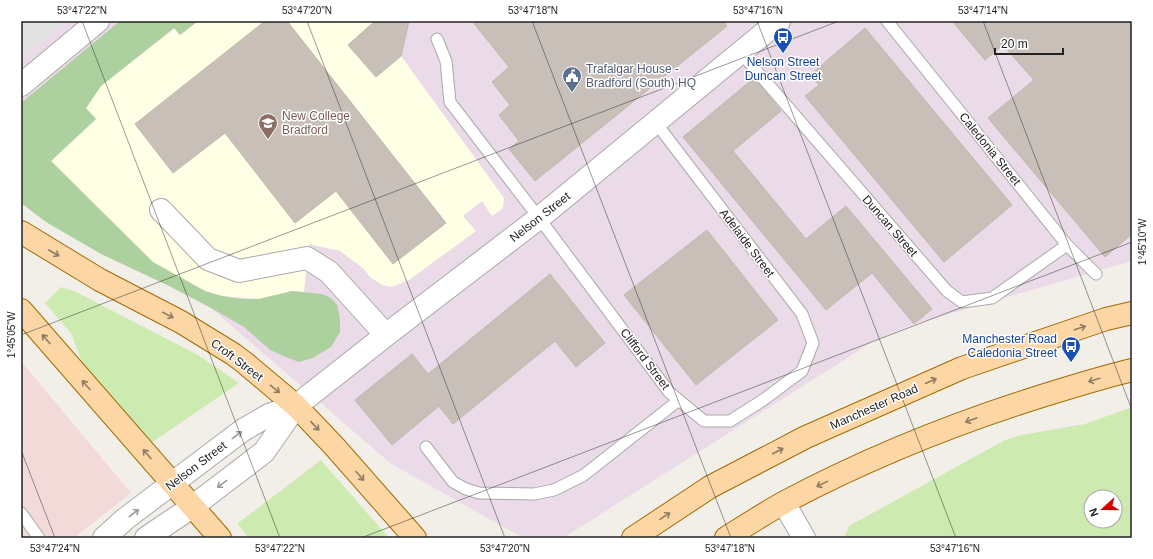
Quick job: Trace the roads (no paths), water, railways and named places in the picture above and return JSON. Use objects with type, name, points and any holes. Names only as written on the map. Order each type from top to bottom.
[{"type":"main road","name":"Croft Street","points":[[21,232],[100,280],[181,322],[233,354],[296,406],[334,446],[415,538]]},
{"type":"main road","points":[[21,310],[220,538]]},
{"type":"main road","name":"Manchester Road","points":[[633,538],[710,487],[806,437],[962,368],[1106,319],[1132,313]]},
{"type":"main road","points":[[726,538],[784,502],[857,466],[936,432],[994,411],[1132,370]]},
{"type":"street","points":[[21,85],[98,21]]},
{"type":"street","name":"Nelson Street","points":[[146,538],[192,507],[264,452],[296,406],[386,335],[540,218],[779,21]]},
{"type":"street","points":[[161,210],[208,259],[239,271],[307,258],[329,272],[386,335]]},
{"type":"street","name":"Nelson Street","points":[[104,538],[114,528],[243,430],[270,415],[296,406]]},
{"type":"street","points":[[784,502],[804,538]]},
{"type":"lane","name":"Caledonia Street","points":[[887,21],[1067,245],[1096,274]]},
{"type":"lane","name":"Clifford Street","points":[[437,39],[446,61],[450,102],[540,218],[669,392],[704,421],[730,421],[763,400],[802,371]]},
{"type":"lane","name":"Duncan Street","points":[[741,53],[946,291],[962,302],[992,298],[1067,245]]},
{"type":"lane","name":"Adelaide Street","points":[[656,123],[802,314],[813,343],[802,371]]},
{"type":"lane","points":[[426,447],[453,482],[466,489],[479,493],[534,494],[554,490],[584,475],[679,400]]},
{"type":"lane","points":[[21,513],[39,538]]},
{"type":"place","name":"Nelson Street Duncan Street","points":[[783,54]]},
{"type":"place","name":"Trafalgar House - Bradford (South) HQ","points":[[572,93]]},
{"type":"place","name":"New College Bradford","points":[[268,140]]},
{"type":"place","name":"Manchester Road Caledonia Street","points":[[1071,363]]}]
